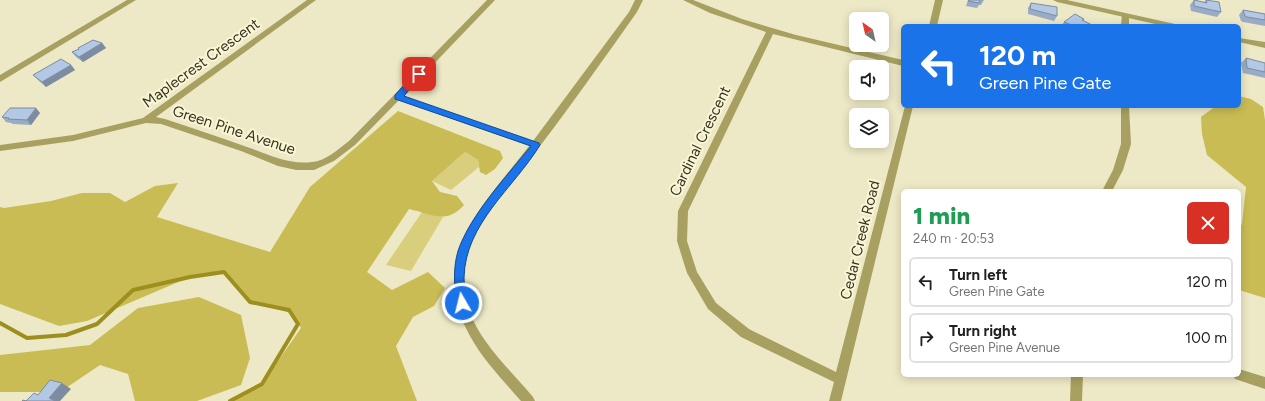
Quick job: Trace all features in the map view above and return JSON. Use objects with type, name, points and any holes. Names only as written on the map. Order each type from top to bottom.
[{"type":"street","points":[[0,79],[132,0]]},
{"type":"street","name":"Maplecrest Crescent","points":[[146,120],[312,0]]},
{"type":"street","name":"Green Pine Avenue","points":[[0,148],[73,138],[146,120],[162,121],[278,162],[296,166],[314,166],[331,160],[352,143],[490,0]]},
{"type":"street","points":[[529,401],[472,333],[467,322],[463,311],[459,280],[463,252],[468,238],[481,216],[614,40],[633,12],[639,0]]},
{"type":"street","points":[[687,0],[724,16],[770,31],[901,63]]},
{"type":"street","points":[[933,24],[939,0]]},
{"type":"street","points":[[1057,0],[1166,24]]},
{"type":"street","points":[[1125,15],[1125,24]]},
{"type":"street","name":"Cardinal Crescent","points":[[770,31],[683,211],[682,241],[692,273],[712,306],[745,333],[841,380]]},
{"type":"street","points":[[1241,40],[1265,45]]},
{"type":"street","points":[[398,97],[536,145]]},
{"type":"street","name":"Cedar Creek Road","points":[[835,401],[909,108]]},
{"type":"street","points":[[1108,189],[1118,170],[1126,144],[1125,108]]},
{"type":"street","points":[[1241,376],[1265,383]]},
{"type":"street","points":[[1076,377],[1076,401]]},
{"type":"shaded area","points":[[1241,96],[1251,99],[1263,107],[1265,120],[1265,298],[1241,291],[1241,225],[1246,187],[1207,155],[1202,134],[1201,117],[1213,108],[1241,108]]},
{"type":"shaded area","points":[[398,111],[500,151],[503,158],[495,169],[486,175],[480,172],[478,160],[465,152],[432,181],[440,192],[457,196],[464,205],[451,215],[445,216],[432,215],[409,209],[367,272],[392,290],[428,272],[445,288],[434,306],[413,317],[396,346],[417,401],[232,401],[262,384],[301,328],[291,313],[250,302],[224,272],[190,277],[87,321],[59,326],[0,304],[0,207],[4,208],[51,201],[82,193],[110,193],[125,202],[155,186],[178,183],[157,217],[270,252],[310,187]]},
{"type":"shaded area","points":[[465,152],[478,160],[479,167],[451,190],[432,181]]},
{"type":"shaded area","points":[[422,212],[443,217],[411,271],[386,265]]},
{"type":"shaded area","points":[[199,297],[241,315],[250,358],[241,385],[197,401],[135,401],[128,374],[100,365],[60,392],[0,392],[0,355],[90,345],[138,308]]},
{"type":"building","points":[[980,0],[979,3],[968,1]]},
{"type":"building","points":[[1194,0],[1207,3],[1206,0],[1219,2],[1221,12],[1194,6]]},
{"type":"building","points":[[1031,3],[1057,7],[1057,16],[1030,9]]},
{"type":"building","points":[[1243,10],[1265,14],[1265,20],[1247,17],[1245,16]]},
{"type":"building","points":[[1075,14],[1090,24],[1069,24],[1064,22]]},
{"type":"building","points":[[93,40],[102,43],[79,57],[72,52],[79,49],[78,48]]},
{"type":"building","points":[[1246,58],[1265,63],[1265,72],[1247,68]]},
{"type":"building","points":[[61,59],[71,65],[42,82],[33,75]]},
{"type":"building","points":[[10,108],[36,108],[27,120],[8,119],[9,118],[2,117]]},
{"type":"building","points":[[50,380],[62,383],[49,398],[55,401],[26,401],[34,393],[38,395]]},
{"type":"waterway","points":[[0,323],[27,338],[66,335],[97,324],[133,290],[190,277],[224,272],[250,302],[289,310],[298,324],[262,384],[230,401]]},
{"type":"route","points":[[419,74],[398,97],[536,145],[481,216],[468,238],[460,265],[459,280],[462,303]]}]
